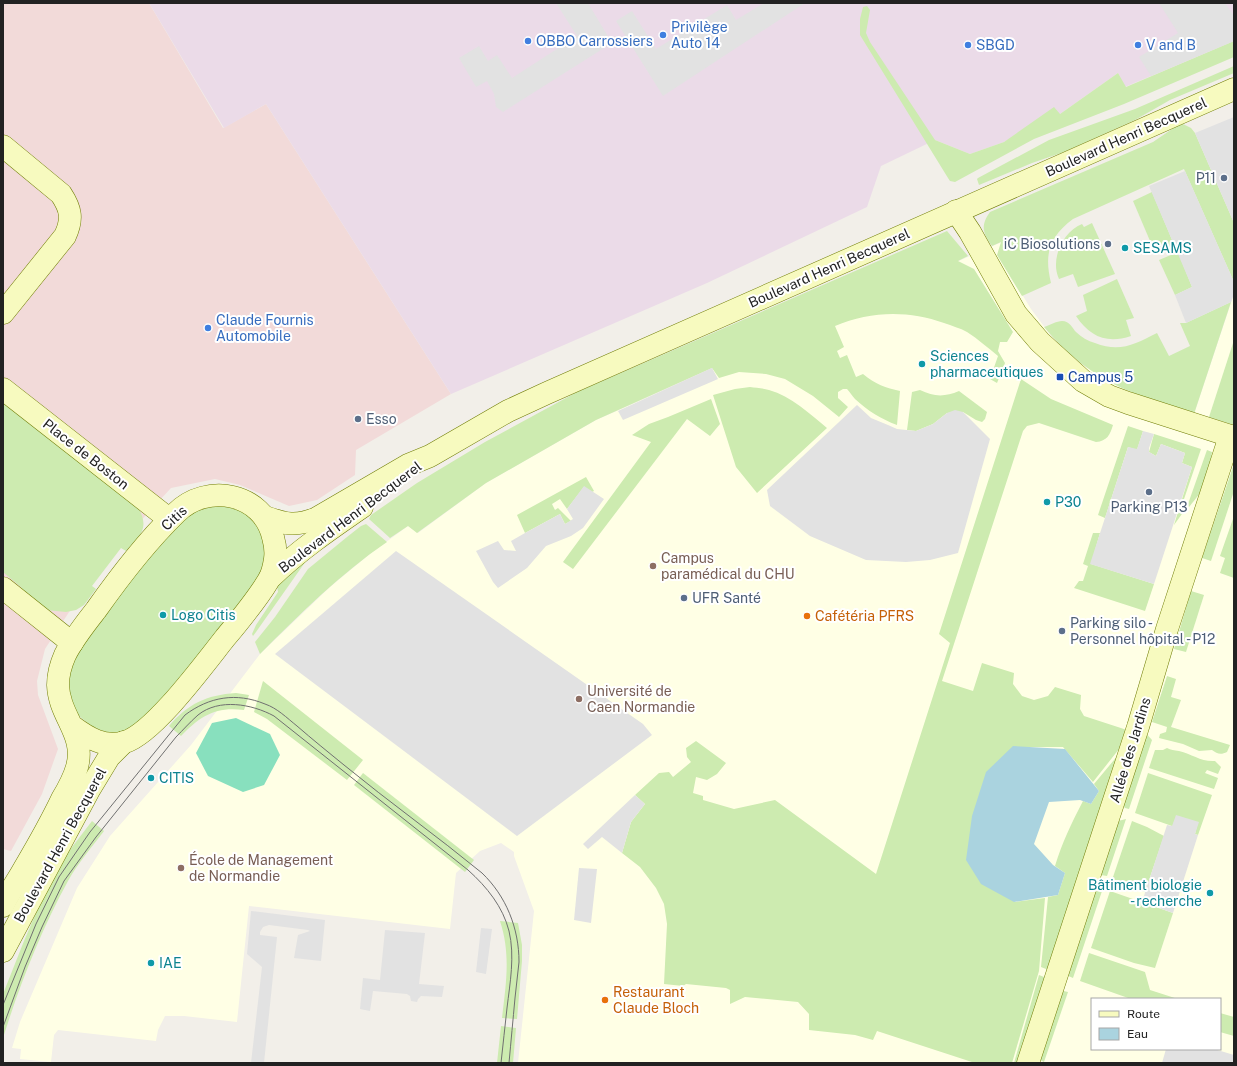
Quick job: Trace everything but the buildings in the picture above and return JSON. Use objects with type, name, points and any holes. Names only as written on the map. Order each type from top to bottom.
[{"type":"main road","name":"Boulevard Henri Becquerel","points":[[265,516],[277,521],[291,524],[310,521],[327,513],[408,464],[430,456],[508,411],[540,396],[1234,89]]},
{"type":"main road","points":[[3,146],[61,194],[70,211],[69,228],[65,236],[3,313]]},
{"type":"main road","points":[[956,211],[970,232],[1016,314],[1040,342],[1083,381],[1110,396],[1128,403],[1232,436]]},
{"type":"main road","name":"Place de Boston","points":[[3,389],[170,519]]},
{"type":"main road","name":"Allée des Jardins","points":[[1028,1063],[1138,727],[1169,621],[1232,436]]},
{"type":"main road","name":"Boulevard Henri Becquerel","points":[[270,578],[326,532],[405,478],[430,456]]},
{"type":"main road","name":"Citis","points":[[72,726],[64,713],[59,698],[58,673],[65,656],[72,642],[119,579],[170,519],[180,509],[196,499],[206,496],[222,495],[236,498],[250,504],[265,516]]},
{"type":"main road","points":[[72,726],[88,738],[106,743],[133,737],[151,725],[190,682],[270,578],[276,556],[270,526],[265,516]]},
{"type":"main road","points":[[3,588],[72,642]]},
{"type":"main road","name":"Boulevard Henri Becquerel","points":[[3,906],[47,830],[73,778],[78,760],[79,746],[72,726]]},
{"type":"main road","name":"Boulevard Henri Becquerel","points":[[3,951],[109,757],[133,737]]},
{"type":"shaded area","points":[[3,3],[149,3],[223,128],[266,104],[451,394],[356,450],[355,475],[317,500],[289,506],[240,485],[215,479],[171,488],[99,566],[45,649],[37,681],[38,695],[58,749],[42,794],[11,851],[3,849]]},
{"type":"shaded area","points":[[149,3],[1234,3],[1234,41],[1125,87],[1118,73],[1060,114],[1004,142],[970,154],[935,140],[881,166],[867,207],[707,283],[451,394],[266,104],[224,128]]},
{"type":"shaded area","points":[[556,3],[588,3],[612,43],[503,112],[496,107],[494,94],[487,81],[476,87],[459,58],[479,46],[488,61],[497,55],[512,78],[577,36]]},
{"type":"shaded area","points":[[764,3],[805,3],[663,96],[616,21],[632,11],[656,49],[727,5],[736,20]]},
{"type":"shaded area","points":[[1159,3],[1225,3],[1234,16],[1234,41],[1151,76],[1139,57],[1178,33]]},
{"type":"shaded area","name":"P11","points":[[1234,117],[1234,223],[1195,133]]},
{"type":"shaded area","points":[[1185,171],[1234,282],[1234,294],[1231,302],[1186,323],[1175,295],[1192,287],[1149,186]]},
{"type":"shaded area","name":"Université de Caen Normandie","points":[[1002,242],[998,255],[1031,309],[1052,337],[1068,353],[1087,368],[1123,388],[1194,414],[1234,294],[1234,1063],[518,1063],[534,911],[514,856],[514,852],[501,843],[480,851],[456,873],[450,929],[249,906],[237,1022],[184,1016],[165,1016],[158,1030],[156,1041],[58,1030],[54,1035],[51,1062],[20,1059],[21,1049],[12,1048],[20,1022],[77,888],[110,836],[191,745],[260,654],[330,587],[371,553],[408,526],[418,533],[486,483],[596,420]]},
{"type":"shaded area","points":[[712,368],[718,379],[623,420],[618,411]]},
{"type":"shaded area","points":[[857,405],[871,418],[897,429],[916,431],[933,424],[947,413],[955,410],[963,412],[990,439],[958,553],[930,560],[906,562],[866,560],[810,536],[770,506],[767,490]]},
{"type":"shaded area","name":"Parking P13","points":[[1143,431],[1154,434],[1149,452],[1156,456],[1161,444],[1185,453],[1182,463],[1192,467],[1154,584],[1090,564],[1128,447],[1137,449]]},
{"type":"shaded area","points":[[584,486],[604,499],[583,528],[571,536],[546,546],[527,568],[498,588],[493,582],[476,551],[498,541],[504,550],[516,551],[511,541],[525,533],[560,514],[565,524],[573,519],[567,509]]},
{"type":"shaded area","points":[[396,551],[643,724],[652,735],[517,836],[275,654]]},
{"type":"shaded area","points":[[635,795],[645,804],[631,822],[622,853],[602,837],[588,849],[583,844]]},
{"type":"shaded area","points":[[1176,815],[1199,822],[1195,834],[1198,835],[1173,913],[1142,902],[1167,825],[1172,826]]},
{"type":"shaded area","points":[[579,868],[597,869],[591,923],[574,920]]},
{"type":"shaded area","points":[[251,911],[325,920],[321,961],[294,958],[298,935],[310,931],[308,930],[269,925],[263,927],[260,932],[260,935],[277,937],[264,1063],[251,1063],[262,967],[247,954]]},
{"type":"shaded area","points":[[481,928],[492,929],[486,974],[476,972]]},
{"type":"shaded area","points":[[385,930],[425,933],[419,984],[444,986],[442,997],[421,996],[417,1002],[411,1001],[410,996],[407,994],[373,991],[370,1011],[360,1009],[363,978],[380,980]]},
{"type":"shaded area","points":[[1166,1050],[1217,1050],[1234,1055],[1234,1063],[1162,1063]]},
{"type":"green space","points":[[867,6],[870,10],[866,33],[870,42],[935,140],[970,154],[1004,142],[1054,107],[1060,114],[1118,73],[1126,87],[1234,41],[1234,57],[1124,104],[1034,139],[955,182],[950,181],[948,178],[860,35],[860,19],[863,7]]},
{"type":"green space","points":[[1234,66],[1234,73],[1170,100],[1135,120],[1064,152],[1032,163],[979,185],[978,178],[1049,140],[1135,109]]},
{"type":"green space","points":[[1183,124],[1191,128],[1195,133],[1234,223],[1234,282],[1184,169],[1073,219],[1058,233],[1050,247],[1048,263],[1051,283],[1022,296],[997,255],[1001,242],[992,246],[986,237],[984,225],[990,212],[1153,142],[1178,125]]},
{"type":"green space","points":[[1152,192],[1175,247],[1156,255],[1133,201]]},
{"type":"green space","points":[[1092,223],[1115,274],[1078,287],[1073,274],[1059,279],[1056,264],[1057,255],[1069,233],[1082,224],[1084,227]]},
{"type":"green space","points":[[947,231],[968,256],[958,261],[974,269],[1013,332],[1007,342],[1000,342],[998,351],[1005,363],[997,383],[990,379],[998,356],[975,338],[956,327],[930,319],[903,314],[862,317],[835,326],[844,347],[837,351],[840,358],[847,355],[856,377],[863,374],[881,385],[900,391],[897,425],[870,411],[855,399],[847,389],[843,389],[838,392],[838,398],[848,407],[839,417],[813,396],[785,379],[766,374],[739,372],[719,378],[712,368],[596,420],[486,483],[417,533],[408,526],[390,538],[369,519],[371,515],[417,483],[485,442],[577,392]]},
{"type":"green space","points":[[1178,252],[1192,287],[1175,295],[1159,260]]},
{"type":"green space","points":[[1117,279],[1134,318],[1126,320],[1131,336],[1107,339],[1093,334],[1076,316],[1087,311],[1083,295]]},
{"type":"green space","points":[[1231,302],[1194,414],[1133,393],[1102,377],[1071,355],[1044,327],[1065,321],[1085,339],[1104,346],[1112,347],[1134,344],[1157,333],[1169,356],[1190,346],[1180,323],[1186,323]]},
{"type":"green space","points":[[1234,340],[1234,425],[1209,417]]},
{"type":"green space","points":[[1021,379],[1051,399],[1113,425],[1108,437],[1096,442],[1039,423],[1027,426],[1023,431],[942,681],[973,691],[982,663],[1014,673],[1013,684],[1022,696],[1034,700],[1048,696],[1055,687],[1081,695],[1080,709],[1084,716],[1127,730],[1123,744],[1093,782],[1063,747],[1013,747],[1014,902],[1045,898],[1039,971],[1012,1063],[975,1063],[877,1031],[873,1040],[855,1035],[809,1030],[809,1014],[798,1002],[745,997],[730,1004],[730,990],[726,988],[686,984],[683,986],[664,984],[667,924],[664,904],[656,888],[640,867],[622,853],[631,822],[645,804],[635,795],[659,773],[669,772],[673,777],[691,762],[687,757],[686,748],[696,741],[726,763],[717,774],[707,780],[696,777],[693,793],[703,796],[703,800],[734,809],[775,800],[876,874],[950,643],[939,634]]},
{"type":"green space","points":[[750,387],[767,389],[785,396],[827,428],[757,493],[736,467],[713,395],[735,389]]},
{"type":"green space","points":[[920,390],[935,395],[949,394],[959,391],[987,412],[985,419],[982,422],[963,412],[947,413],[933,424],[916,431],[907,430],[912,392]]},
{"type":"green space","points":[[3,395],[136,503],[143,518],[143,529],[137,539],[126,551],[121,548],[92,586],[96,589],[84,605],[76,610],[66,612],[46,610],[19,592],[22,588],[3,572]]},
{"type":"green space","points":[[711,399],[720,424],[710,436],[687,419],[573,569],[563,562],[651,442],[632,435],[649,424]]},
{"type":"green space","points":[[1128,426],[1143,431],[1137,450],[1128,447],[1105,518],[1098,515]]},
{"type":"green space","points":[[1154,434],[1201,449],[1183,502],[1184,511],[1174,525],[1192,467],[1182,463],[1185,453],[1161,444],[1156,456],[1149,452]]},
{"type":"green space","points":[[1207,450],[1212,452],[1209,474],[1205,487],[1189,507],[1188,504]]},
{"type":"green space","points":[[1234,464],[1234,491],[1211,561],[1202,558]]},
{"type":"green space","points":[[586,477],[594,491],[592,492],[584,487],[567,509],[560,499],[552,504],[555,510],[558,508],[571,521],[565,524],[560,514],[525,533],[517,515]]},
{"type":"green space","points":[[206,504],[245,510],[261,532],[266,555],[257,580],[203,650],[144,719],[119,734],[109,733],[92,727],[77,714],[67,689],[67,671],[102,615],[176,524]]},
{"type":"green space","points":[[1234,516],[1234,578],[1220,573],[1225,558],[1220,556]]},
{"type":"green space","points":[[366,524],[387,542],[353,567],[305,609],[260,654],[255,642],[275,617],[308,569],[361,526]]},
{"type":"green space","points":[[1093,533],[1100,533],[1091,564],[1154,584],[1145,611],[1074,588],[1079,581],[1083,581],[1088,566],[1083,564]]},
{"type":"green space","points":[[306,561],[253,636],[252,634],[256,625],[278,592],[277,586]]},
{"type":"green space","points":[[1191,591],[1204,595],[1186,652],[1174,649]]},
{"type":"green space","points":[[1167,676],[1176,679],[1171,697],[1181,700],[1171,727],[1230,745],[1227,752],[1221,754],[1212,750],[1199,751],[1183,744],[1159,738],[1160,734],[1166,732],[1167,727],[1152,722]]},
{"type":"green space","points":[[263,681],[363,760],[347,780],[267,719],[254,712]]},
{"type":"green space","points":[[236,693],[249,695],[244,710],[225,710],[209,714],[195,723],[181,736],[169,726],[183,712],[198,702],[216,696]]},
{"type":"green space","points":[[236,718],[270,734],[280,755],[264,785],[243,792],[208,776],[196,753],[212,723]]},
{"type":"green space","points":[[1144,731],[1152,740],[1129,809],[1125,808],[1120,802]]},
{"type":"green space","points":[[1124,748],[1051,971],[1041,967],[1048,897],[1058,895],[1065,873],[1055,866],[1083,801],[1091,804],[1099,791],[1094,784]]},
{"type":"green space","points":[[1167,748],[1184,752],[1197,758],[1215,761],[1221,767],[1218,774],[1207,770],[1205,773],[1218,778],[1214,789],[1149,768],[1155,750],[1163,750]]},
{"type":"green space","points":[[363,773],[474,860],[465,872],[354,785]]},
{"type":"green space","points":[[1148,773],[1212,795],[1198,835],[1195,834],[1198,822],[1172,826],[1135,813]]},
{"type":"green space","points":[[1126,819],[1107,876],[1101,875],[1114,822]]},
{"type":"green space","points":[[92,821],[104,831],[72,874],[58,900],[40,938],[24,978],[3,1038],[3,994],[24,941],[42,899],[66,855]]},
{"type":"green space","points":[[1132,821],[1164,836],[1145,892],[1112,880]]},
{"type":"green space","points":[[1103,888],[1073,978],[1064,974],[1092,894]]},
{"type":"green space","points":[[1110,891],[1173,913],[1155,968],[1134,963],[1091,948]]},
{"type":"green space","points":[[500,921],[518,923],[522,945],[517,1019],[502,1018],[507,957]]},
{"type":"green space","points":[[1089,953],[1145,972],[1150,990],[1175,998],[1128,998],[1080,981]]},
{"type":"green space","points":[[1039,975],[1049,979],[1020,1063],[1014,1063]]},
{"type":"green space","points":[[1059,990],[1068,992],[1044,1062],[1038,1059]]},
{"type":"green space","points":[[1221,1013],[1234,1017],[1234,1036],[1221,1032]]},
{"type":"green space","points":[[501,1026],[516,1028],[513,1063],[497,1063]]},
{"type":"water","points":[[1013,746],[1065,749],[1099,791],[1091,804],[1080,800],[1049,802],[1034,844],[1053,865],[1065,873],[1058,895],[1014,902],[981,884],[966,860],[972,816],[986,772]]},
{"type":"tram line","points":[[3,1005],[36,924],[59,877],[90,832],[185,715],[213,700],[233,697],[244,698],[254,700],[274,708],[282,714],[361,779],[482,873],[498,892],[510,913],[514,925],[517,937],[519,962],[509,1063]]},
{"type":"tram line","points":[[3,1027],[25,967],[64,881],[96,837],[176,737],[198,715],[206,710],[216,706],[236,705],[256,708],[274,716],[468,870],[488,890],[503,914],[509,931],[512,950],[511,979],[501,1063]]},
{"type":"place","name":"Privilège Auto 14","points":[[663,35]]},
{"type":"place","name":"OBBO Carrossiers","points":[[528,41]]},
{"type":"place","name":"SBGD","points":[[968,45]]},
{"type":"place","name":"V and B","points":[[1138,45]]},
{"type":"place","name":"P11","points":[[1224,178]]},
{"type":"place","name":"iC Biosolutions","points":[[1108,244]]},
{"type":"place","name":"SESAMS","points":[[1125,248]]},
{"type":"place","name":"Claude Fournis Automobile","points":[[208,328]]},
{"type":"place","name":"Sciences pharmaceutiques","points":[[922,364]]},
{"type":"place","name":"Campus 5","points":[[1060,377]]},
{"type":"place","name":"Esso","points":[[358,419]]},
{"type":"place","name":"Parking P13","points":[[1149,492]]},
{"type":"place","name":"P30","points":[[1047,502]]},
{"type":"place","name":"Campus paramédical du CHU","points":[[653,566]]},
{"type":"place","name":"UFR Santé","points":[[684,598]]},
{"type":"place","name":"Logo Citis","points":[[163,615]]},
{"type":"place","name":"Cafétéria PFRS","points":[[807,616]]},
{"type":"place","name":"Parking silo - Personnel hôpital - P12","points":[[1062,631]]},
{"type":"place","name":"Université de Caen Normandie","points":[[579,699]]},
{"type":"place","name":"CITIS","points":[[151,778]]},
{"type":"place","name":"École de Management de Normandie","points":[[181,868]]},
{"type":"place","name":"Bâtiment biologie - recherche","points":[[1210,893]]},
{"type":"place","name":"IAE","points":[[151,963]]},
{"type":"place","name":"Restaurant Claude Bloch","points":[[605,1000]]}]
